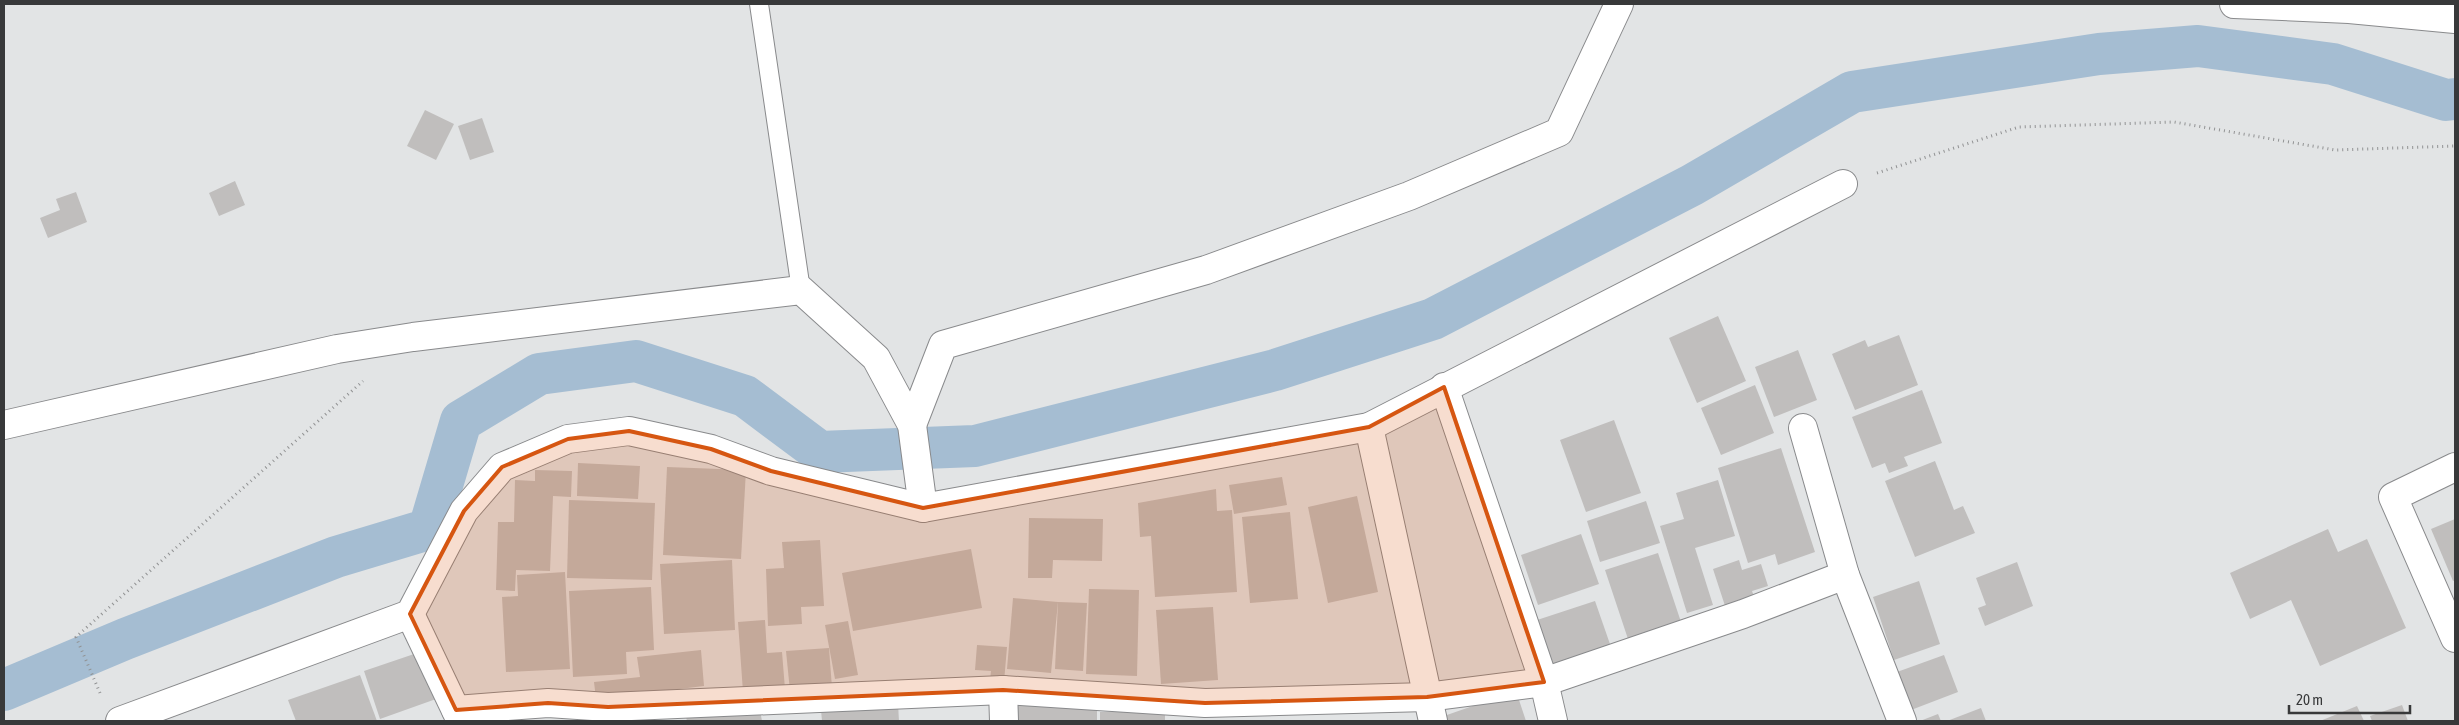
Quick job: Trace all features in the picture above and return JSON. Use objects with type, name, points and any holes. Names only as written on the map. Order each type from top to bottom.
[{"type":"street","points":[[912,425],[943,345],[1206,270],[1409,196],[1559,132],[1620,4]]},
{"type":"street","points":[[2234,4],[2349,9],[2455,19]]},
{"type":"street","points":[[120,721],[410,614],[464,511],[502,467],[568,439],[629,431],[711,448],[772,471],[923,508],[1369,427],[1444,386],[1843,184]]},
{"type":"street","points":[[4,425],[337,349],[422,336],[801,290],[876,358],[912,425],[923,508]]},
{"type":"street","points":[[1444,386],[1544,682],[1553,721]]},
{"type":"street","points":[[1369,427],[1430,709]]},
{"type":"street","points":[[1803,428],[1845,575],[1902,721]]},
{"type":"street","points":[[2455,467],[2393,497],[2455,638]]},
{"type":"street","points":[[410,614],[458,715],[548,703],[608,707],[1003,690],[1205,703],[1430,709],[1544,682],[1743,614],[1845,575]]},
{"type":"street","points":[[1003,690],[1004,721]]},
{"type":"lane","points":[[759,4],[801,290]]},
{"type":"path","points":[[1843,184],[2019,127],[2174,122],[2336,150],[2455,146]]},
{"type":"path","points":[[101,696],[76,637],[369,376]]},
{"type":"highlighted area","points":[[1444,387],[1544,682],[1427,697],[1205,703],[1003,690],[608,707],[548,703],[456,710],[410,614],[464,511],[502,467],[568,439],[629,431],[711,449],[771,471],[923,508],[1369,427]]},
{"type":"building","points":[[425,110],[454,124],[436,160],[407,146]]},
{"type":"building","points":[[482,118],[494,152],[470,160],[458,126]]},
{"type":"building","points":[[235,181],[245,205],[219,216],[209,193]]},
{"type":"building","points":[[76,192],[87,222],[48,238],[40,218],[60,210],[56,199]]},
{"type":"building","points":[[1718,316],[1746,381],[1697,403],[1669,338]]},
{"type":"building","points":[[1899,335],[1918,385],[1855,410],[1832,354],[1865,340],[1868,347]]},
{"type":"building","points":[[1798,350],[1817,400],[1774,417],[1755,367]]},
{"type":"building","points":[[1755,385],[1774,433],[1721,455],[1701,408]]},
{"type":"building","points":[[1922,390],[1942,443],[1904,457],[1908,466],[1889,473],[1885,463],[1872,468],[1852,417]]},
{"type":"building","points":[[1614,420],[1641,493],[1586,512],[1560,440]]},
{"type":"building","points":[[1781,448],[1815,552],[1778,565],[1775,554],[1748,563],[1718,468]]},
{"type":"building","points":[[1935,461],[1954,510],[1963,506],[1975,533],[1915,557],[1885,481]]},
{"type":"building","points":[[578,463],[640,466],[638,499],[577,496]]},
{"type":"building","points":[[667,467],[746,470],[741,559],[663,555]]},
{"type":"building","points":[[535,470],[572,471],[571,497],[553,496],[550,571],[516,570],[515,591],[496,590],[498,522],[514,522],[515,480],[535,481]]},
{"type":"building","points":[[1282,477],[1287,505],[1234,514],[1229,485]]},
{"type":"building","points":[[1718,480],[1735,536],[1695,548],[1713,605],[1687,613],[1660,526],[1684,519],[1676,493]]},
{"type":"building","points":[[1216,489],[1217,511],[1232,510],[1237,592],[1155,597],[1151,536],[1140,537],[1138,503]]},
{"type":"building","points":[[1357,496],[1378,592],[1328,603],[1308,507]]},
{"type":"building","points":[[569,500],[655,503],[652,580],[567,578]]},
{"type":"building","points":[[1646,501],[1660,543],[1600,562],[1587,521]]},
{"type":"building","points":[[1290,512],[1298,599],[1250,603],[1242,517]]},
{"type":"building","points":[[1029,518],[1103,519],[1102,561],[1053,560],[1052,578],[1028,578]]},
{"type":"building","points":[[2455,519],[2455,580],[2453,581],[2431,529]]},
{"type":"building","points":[[2328,529],[2338,552],[2367,539],[2406,628],[2320,666],[2291,600],[2250,619],[2230,573]]},
{"type":"building","points":[[1581,534],[1599,584],[1538,605],[1521,555]]},
{"type":"building","points":[[820,540],[824,606],[801,607],[802,624],[768,626],[766,569],[784,568],[782,542]]},
{"type":"building","points":[[971,549],[982,608],[853,631],[842,573]]},
{"type":"building","points":[[1658,553],[1681,622],[1628,639],[1605,570]]},
{"type":"building","points":[[732,560],[735,630],[664,634],[660,564]]},
{"type":"building","points":[[1739,560],[1742,570],[1761,564],[1768,586],[1752,591],[1756,602],[1727,612],[1713,569]]},
{"type":"building","points":[[2017,562],[2033,606],[1985,626],[1978,608],[1986,605],[1976,578]]},
{"type":"building","points":[[565,572],[570,669],[506,672],[502,597],[518,596],[517,575]]},
{"type":"building","points":[[1919,581],[1940,644],[1894,660],[1873,597]]},
{"type":"building","points":[[651,587],[654,650],[626,652],[627,674],[573,677],[569,591]]},
{"type":"building","points":[[1089,589],[1139,590],[1137,676],[1086,674]]},
{"type":"building","points":[[1013,598],[1058,602],[1051,673],[1007,669]]},
{"type":"building","points":[[1595,601],[1611,647],[1547,669],[1531,622]]},
{"type":"building","points":[[1058,602],[1087,603],[1083,671],[1055,669]]},
{"type":"building","points":[[1213,607],[1218,680],[1161,684],[1156,610]]},
{"type":"building","points":[[765,620],[767,653],[782,652],[785,689],[743,692],[738,622]]},
{"type":"building","points":[[848,621],[858,675],[835,679],[825,625]]},
{"type":"building","points":[[977,645],[1007,647],[1004,682],[990,680],[991,671],[975,670]]},
{"type":"building","points":[[829,648],[832,688],[790,691],[786,651]]},
{"type":"building","points":[[701,650],[704,686],[596,699],[594,682],[640,677],[637,657]]},
{"type":"building","points":[[420,652],[436,699],[380,719],[364,671]]},
{"type":"building","points":[[1944,655],[1958,692],[1911,710],[1897,672]]},
{"type":"building","points":[[360,675],[377,721],[296,721],[288,700]]},
{"type":"building","points":[[1516,691],[1526,721],[1446,721],[1444,716]]},
{"type":"building","points":[[1008,700],[1097,700],[1097,721],[1008,721]]},
{"type":"building","points":[[898,704],[899,721],[822,721],[821,710]]},
{"type":"building","points":[[759,705],[762,721],[687,721],[686,717]]},
{"type":"building","points":[[2402,705],[2408,721],[2372,721],[2370,716]]},
{"type":"building","points":[[2357,706],[2364,721],[2320,721]]},
{"type":"building","points":[[1981,708],[1986,721],[1947,721]]},
{"type":"building","points":[[614,709],[618,721],[575,721]]},
{"type":"building","points":[[1100,712],[1165,712],[1165,721],[1100,721]]},
{"type":"building","points":[[1938,714],[1941,721],[1920,721]]},
{"type":"waterway","points":[[4,690],[125,639],[336,557],[429,529],[461,421],[539,374],[636,361],[745,396],[820,452],[975,446],[1275,370],[1433,319],[1692,185],[1852,92],[2099,54],[2198,46],[2333,64],[2446,100],[2455,99]]}]
